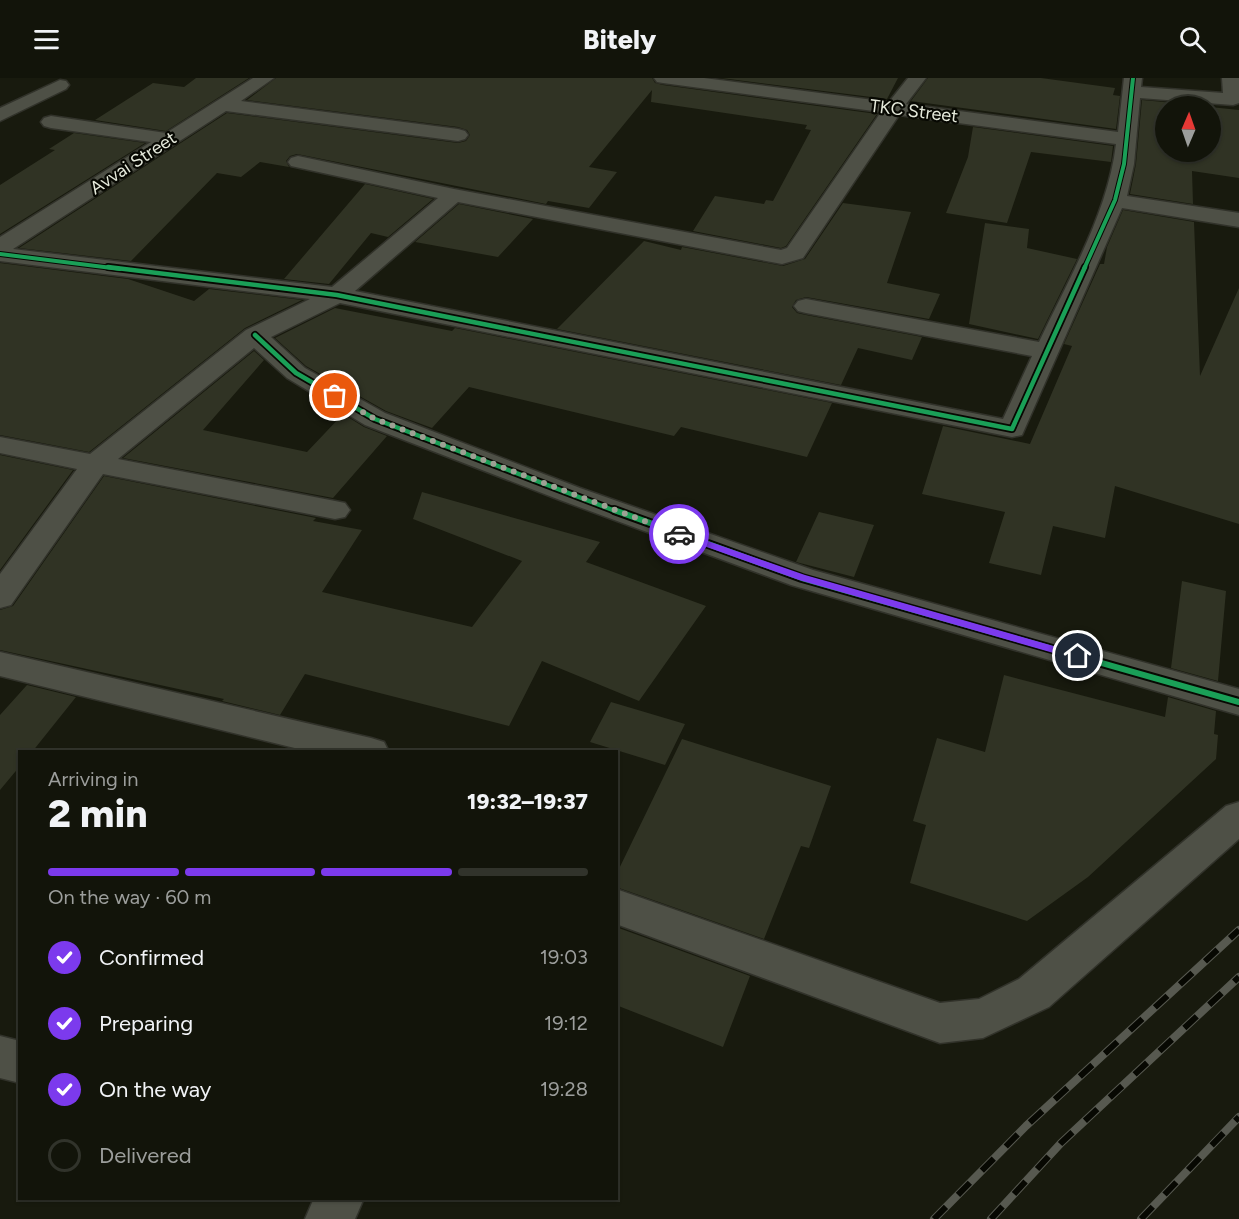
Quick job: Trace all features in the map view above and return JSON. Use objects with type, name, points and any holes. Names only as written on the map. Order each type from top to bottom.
[{"type":"street","points":[[0,115],[60,85],[49,78]]},
{"type":"street","name":"Avvai Street","points":[[0,247],[265,78]]},
{"type":"street","points":[[663,78],[704,81]]},
{"type":"street","points":[[298,162],[454,195],[774,256],[789,256],[795,253],[893,109],[917,78]]},
{"type":"street","points":[[0,254],[337,295],[1011,429],[1115,200],[1124,164],[1132,85],[1233,99],[1231,78]]},
{"type":"street","name":"TKC Street","points":[[704,81],[893,109],[1126,139]]},
{"type":"street","points":[[225,105],[458,135]]},
{"type":"street","points":[[51,122],[169,139]]},
{"type":"street","points":[[0,597],[96,464],[255,335],[337,295],[454,195]]},
{"type":"street","points":[[1115,200],[1239,220]]},
{"type":"street","points":[[806,306],[1045,351]]},
{"type":"street","points":[[255,335],[296,373],[375,419],[570,494],[802,578],[1239,702]]},
{"type":"street","points":[[0,445],[335,510]]},
{"type":"street","points":[[0,664],[363,750]]},
{"type":"street","points":[[618,907],[940,1023],[983,1018],[1034,993],[1239,817]]},
{"type":"street","points":[[0,1057],[18,1062]]},
{"type":"street","points":[[329,1219],[339,1200]]},
{"type":"building","points":[[196,78],[249,78],[166,131],[95,120],[153,83],[184,87]]},
{"type":"building","points":[[276,78],[652,78],[655,83],[663,85],[877,114],[786,246],[781,248],[693,231],[715,196],[764,204],[766,200],[773,201],[811,130],[805,129],[807,125],[651,102],[652,90],[589,167],[617,172],[589,208],[548,201],[546,204],[297,154],[290,156],[286,161],[289,167],[260,162],[241,177],[217,173],[131,261],[19,248],[227,113],[458,143],[466,141],[470,135],[467,130],[458,127],[247,100]]},
{"type":"building","points":[[721,78],[898,78],[887,99]]},
{"type":"building","points":[[928,78],[1041,78],[1115,88],[1113,95],[1120,96],[1116,129],[911,101]]},
{"type":"building","points":[[1142,100],[1155,101],[1155,162],[1221,162],[1221,108],[1239,110],[1239,178],[1192,171],[1193,204],[1130,194],[1136,164]]},
{"type":"building","points":[[973,127],[1113,146],[1111,162],[1031,152],[1007,223],[946,213],[968,157]]},
{"type":"building","points":[[74,133],[145,143],[0,234],[0,185],[55,150],[49,149]]},
{"type":"building","points":[[365,184],[433,199],[388,237],[371,233],[329,284],[284,279]]},
{"type":"building","points":[[843,203],[911,212],[887,283],[940,294],[929,319],[806,297],[796,300],[792,307],[797,313],[922,337],[912,360],[858,348],[841,385],[557,329],[644,241],[681,250],[682,247],[783,266],[805,259]]},
{"type":"building","points":[[459,204],[533,219],[498,257],[415,242]]},
{"type":"building","points":[[1123,210],[1194,222],[1200,376],[1239,288],[1239,524],[1115,486],[1105,538],[1053,526],[1041,575],[989,563],[1005,512],[922,494],[943,426],[1030,444],[1072,346],[1064,344],[1100,264],[1104,264],[1107,247]]},
{"type":"building","points":[[985,223],[1029,229],[1027,248],[1077,259],[1038,339],[969,324]]},
{"type":"building","points":[[0,263],[128,279],[194,301],[209,289],[302,300],[245,328],[89,452],[0,435]]},
{"type":"building","points":[[335,308],[452,331],[455,328],[832,403],[807,457],[681,427],[674,436],[469,387],[432,428],[386,411],[306,366],[275,338]]},
{"type":"building","points":[[254,351],[264,360],[203,430],[307,452],[343,414],[364,427],[387,436],[333,498],[123,458]]},
{"type":"building","points":[[0,455],[73,470],[0,570]]},
{"type":"building","points":[[104,476],[316,518],[313,521],[362,530],[322,592],[472,627],[522,561],[413,519],[422,492],[600,542],[586,562],[706,606],[639,701],[542,661],[509,726],[305,674],[280,715],[222,701],[224,699],[0,650],[0,610],[13,606]]},
{"type":"building","points":[[819,512],[874,525],[854,577],[796,562]]},
{"type":"building","points":[[1182,581],[1226,591],[1218,681],[1171,668]]},
{"type":"building","points":[[1004,675],[1165,717],[1168,697],[1216,711],[1214,734],[1218,735],[1216,759],[1088,877],[1027,921],[910,883],[926,825],[913,821],[937,738],[985,752]]},
{"type":"building","points":[[27,685],[76,697],[34,750],[18,750],[18,768],[0,790],[0,715]]},
{"type":"building","points":[[611,702],[685,724],[665,765],[590,742]]},
{"type":"building","points":[[682,739],[831,786],[809,848],[801,846],[764,939],[618,888],[618,871]]},
{"type":"building","points":[[618,928],[750,976],[723,1047],[618,1006]]},
{"type":"railway","points":[[934,1219],[1026,1126],[1239,930]]},
{"type":"railway","points":[[991,1219],[1061,1143],[1239,977]]},
{"type":"railway","points":[[1141,1219],[1239,1117]]},
{"type":"cycle path","points":[[0,254],[337,295],[1012,429],[1115,200],[1124,164],[1133,78]]},
{"type":"cycle path","points":[[255,335],[296,373],[375,419],[570,494],[802,578],[1239,702]]},
{"type":"way so far","points":[[335,396],[375,419],[679,534]]},
{"type":"route","points":[[679,534],[802,578],[1078,656]]}]
